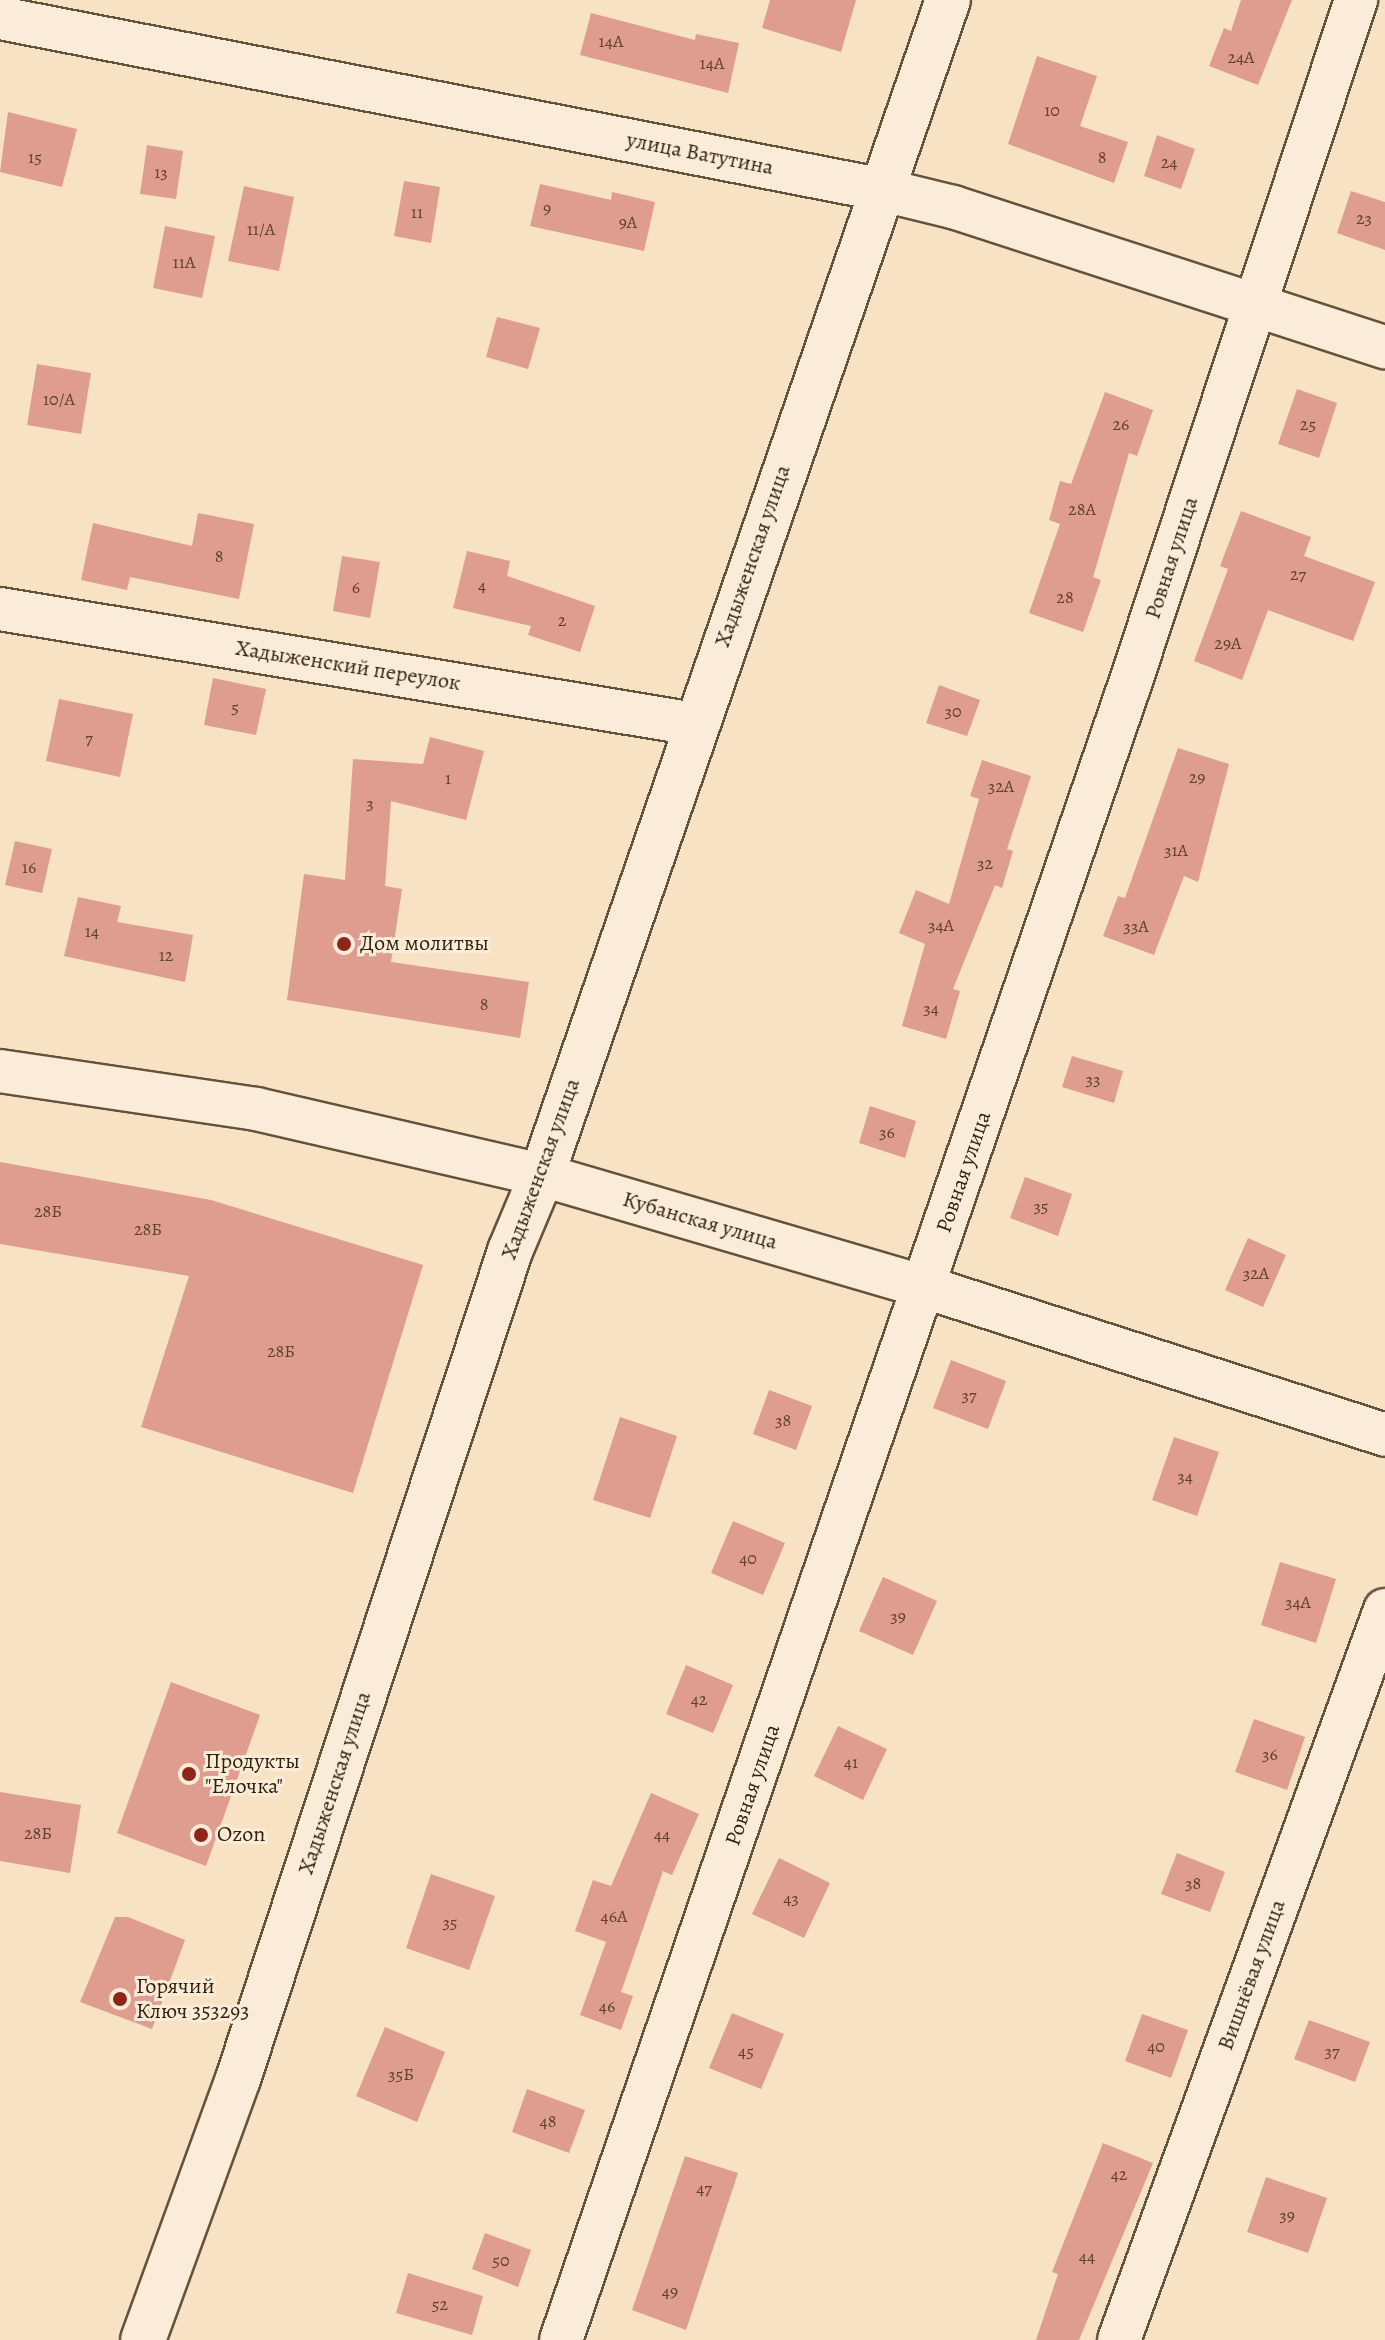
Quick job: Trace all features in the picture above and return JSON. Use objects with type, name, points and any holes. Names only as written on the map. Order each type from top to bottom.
[{"type":"main road","name":"Хадыженская улица","points":[[143,2340],[238,2079],[510,1251],[542,1175],[879,189],[948,0]]},
{"type":"street","name":"Ровная улица","points":[[561,2340],[925,1287],[1356,0]]},
{"type":"street","name":"улица Ватутина","points":[[0,18],[879,189],[953,207],[1385,347]]},
{"type":"street","name":"Хадыженский переулок","points":[[0,609],[695,724]]},
{"type":"street","name":"Кубанская улица","points":[[0,1071],[256,1109],[542,1175],[925,1287],[1385,1435]]},
{"type":"street","name":"Вишнёвая улица","points":[[1119,2340],[1385,1610]]},
{"type":"building","points":[[770,0],[856,0],[841,52],[762,28]]},
{"type":"building","points":[[1241,0],[1292,0],[1258,85],[1209,66],[1224,28],[1231,31]]},
{"type":"building","points":[[591,13],[695,40],[696,34],[739,43],[728,93],[580,55]]},
{"type":"building","points":[[1037,56],[1097,76],[1080,126],[1128,142],[1114,183],[1008,144]]},
{"type":"building","points":[[8,112],[77,129],[62,187],[0,172]]},
{"type":"building","points":[[1157,135],[1195,149],[1181,189],[1144,176]]},
{"type":"building","points":[[147,145],[183,151],[176,199],[140,194]]},
{"type":"building","points":[[404,181],[440,187],[431,243],[394,236]]},
{"type":"building","points":[[540,184],[611,200],[612,192],[655,202],[644,251],[530,226]]},
{"type":"building","points":[[244,186],[294,197],[279,271],[228,261]]},
{"type":"building","points":[[1351,191],[1385,202],[1385,250],[1337,233]]},
{"type":"building","points":[[165,226],[215,236],[202,298],[153,288]]},
{"type":"building","points":[[497,317],[540,328],[528,369],[486,357]]},
{"type":"building","points":[[37,364],[91,373],[81,434],[27,425]]},
{"type":"building","points":[[1297,389],[1337,403],[1319,458],[1278,444]]},
{"type":"building","points":[[1105,392],[1153,410],[1137,456],[1129,453],[1093,577],[1101,580],[1083,632],[1029,613],[1060,524],[1049,520],[1060,481],[1071,484]]},
{"type":"building","points":[[1241,511],[1311,537],[1304,556],[1375,582],[1353,641],[1268,610],[1242,680],[1194,661],[1228,569],[1220,566]]},
{"type":"building","points":[[198,513],[254,524],[239,599],[130,577],[127,590],[81,580],[93,523],[192,546]]},
{"type":"building","points":[[467,551],[510,561],[507,576],[595,606],[580,652],[528,635],[531,626],[453,608]]},
{"type":"building","points":[[342,556],[380,562],[370,618],[333,611]]},
{"type":"building","points":[[213,678],[266,689],[256,735],[204,725]]},
{"type":"building","points":[[939,685],[980,700],[967,736],[926,723]]},
{"type":"building","points":[[59,699],[133,714],[120,777],[46,761]]},
{"type":"building","points":[[430,737],[484,751],[466,820],[391,801],[385,886],[402,889],[391,962],[529,982],[520,1038],[287,1000],[304,874],[345,880],[353,759],[423,764]]},
{"type":"building","points":[[1178,748],[1229,764],[1198,882],[1184,876],[1154,955],[1103,936],[1118,896],[1125,898]]},
{"type":"building","points":[[982,760],[1031,776],[1007,849],[1013,851],[1002,888],[995,885],[953,989],[960,991],[946,1039],[902,1026],[925,944],[899,933],[916,890],[949,904],[979,799],[970,796]]},
{"type":"building","points":[[15,841],[52,849],[42,893],[5,885]]},
{"type":"building","points":[[78,897],[121,906],[117,922],[193,935],[185,982],[64,956]]},
{"type":"building","points":[[1072,1056],[1123,1071],[1114,1103],[1062,1087]]},
{"type":"building","points":[[870,1106],[916,1121],[905,1158],[859,1143]]},
{"type":"building","points":[[0,1162],[211,1200],[423,1265],[353,1493],[141,1427],[189,1276],[0,1244]]},
{"type":"building","points":[[1025,1177],[1072,1194],[1058,1236],[1010,1218]]},
{"type":"building","points":[[1248,1238],[1286,1255],[1263,1307],[1225,1290]]},
{"type":"building","points":[[951,1360],[1006,1381],[988,1429],[933,1408]]},
{"type":"building","points":[[769,1390],[812,1406],[796,1450],[753,1434]]},
{"type":"building","points":[[620,1417],[677,1436],[650,1518],[593,1500]]},
{"type":"building","points":[[1174,1437],[1219,1452],[1197,1516],[1152,1500]]},
{"type":"building","points":[[733,1521],[785,1543],[763,1595],[711,1573]]},
{"type":"building","points":[[1280,1562],[1336,1579],[1316,1643],[1261,1625]]},
{"type":"building","points":[[883,1577],[937,1601],[913,1655],[859,1631]]},
{"type":"building","points":[[686,1665],[733,1685],[713,1733],[666,1714]]},
{"type":"building","name":"Продукты \"Елочка\"","points":[[171,1682],[260,1715],[206,1866],[117,1833]]},
{"type":"building","points":[[1254,1719],[1305,1737],[1287,1790],[1235,1772]]},
{"type":"building","points":[[838,1726],[887,1749],[863,1800],[814,1776]]},
{"type":"building","points":[[0,1792],[81,1805],[70,1873],[0,1861]]},
{"type":"building","points":[[651,1793],[699,1814],[672,1875],[663,1871],[621,1992],[633,1996],[621,2030],[580,2015],[606,1942],[575,1931],[593,1880],[611,1886]]},
{"type":"building","points":[[1177,1853],[1225,1872],[1210,1912],[1161,1894]]},
{"type":"building","points":[[779,1858],[830,1883],[804,1938],[752,1914]]},
{"type":"building","points":[[431,1874],[495,1896],[469,1970],[406,1948]]},
{"type":"building","points":[[115,1917],[128,1917],[185,1940],[152,2029],[80,2002]]},
{"type":"building","points":[[732,2013],[784,2034],[761,2089],[709,2068]]},
{"type":"building","points":[[1142,2014],[1188,2030],[1171,2078],[1125,2061]]},
{"type":"building","points":[[1309,2020],[1370,2042],[1355,2082],[1294,2059]]},
{"type":"building","points":[[385,2027],[445,2052],[417,2122],[356,2096]]},
{"type":"building","points":[[527,2089],[585,2110],[569,2153],[512,2132]]},
{"type":"building","points":[[1103,2143],[1153,2163],[1079,2340],[1036,2340],[1058,2274],[1052,2272]]},
{"type":"building","points":[[685,2156],[738,2173],[686,2330],[632,2310]]},
{"type":"building","points":[[1266,2177],[1327,2198],[1308,2253],[1247,2232]]},
{"type":"building","points":[[485,2233],[531,2250],[518,2287],[472,2269]]},
{"type":"building","points":[[408,2273],[483,2296],[472,2335],[396,2313]]},
{"type":"place","name":"Дом молитвы","points":[[344,944]]},
{"type":"place","name":"Продукты \"Елочка\"","points":[[189,1774]]},
{"type":"place","name":"Ozon","points":[[201,1835]]},
{"type":"place","name":"Горячий Ключ 353293","points":[[120,1999]]}]
